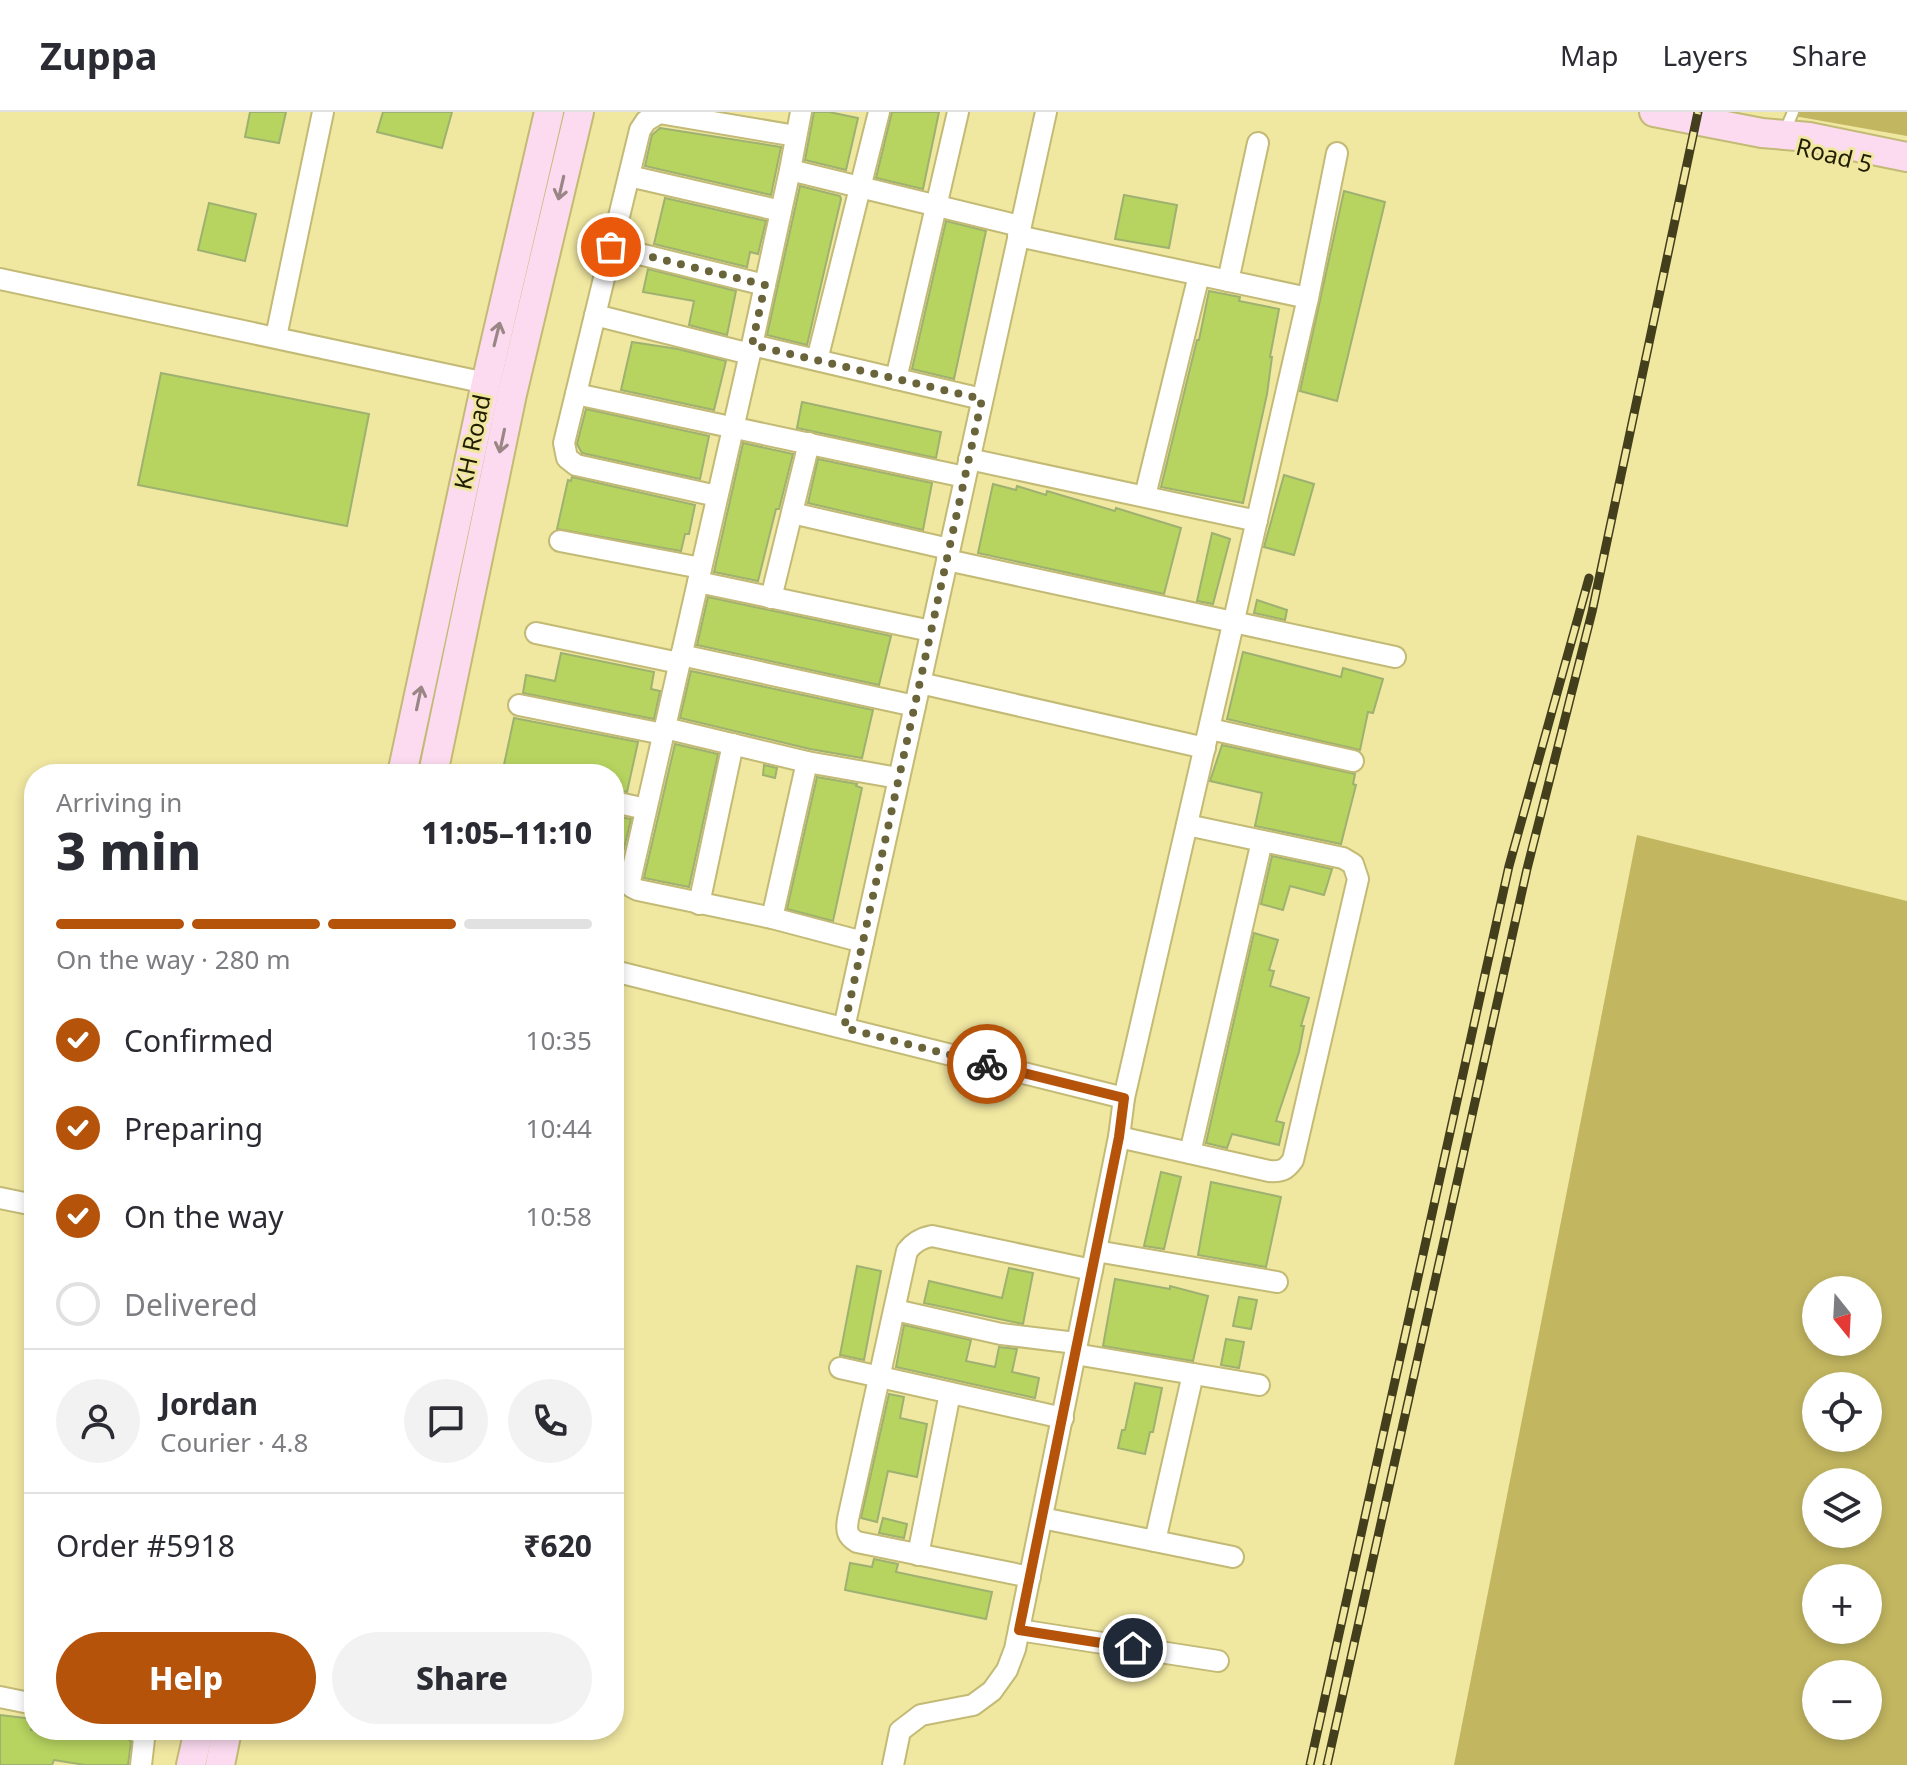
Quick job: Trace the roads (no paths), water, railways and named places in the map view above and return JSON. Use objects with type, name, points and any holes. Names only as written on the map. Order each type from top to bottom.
[{"type":"main road","name":"KH Road","points":[[404,764],[486,383],[549,112]]},
{"type":"main road","name":"KH Road","points":[[435,764],[512,394],[579,112]]},
{"type":"main road","name":"Road 5","points":[[1654,112],[1779,127],[1809,137],[1907,157]]},
{"type":"main road","name":"Road 5","points":[[1779,127],[1807,152],[1907,173]]},
{"type":"main road","points":[[191,1765],[197,1740]]},
{"type":"main road","points":[[220,1765],[225,1740]]},
{"type":"street","points":[[276,337],[323,112]]},
{"type":"street","points":[[624,873],[646,809],[751,350],[801,112]]},
{"type":"street","points":[[817,360],[879,112]]},
{"type":"street","points":[[896,379],[958,112]]},
{"type":"street","points":[[844,1028],[1046,112]]},
{"type":"street","points":[[717,496],[576,465],[564,451],[576,394],[640,130],[646,121],[659,113],[796,136]]},
{"type":"street","points":[[1228,281],[1258,143]]},
{"type":"street","points":[[893,1765],[900,1731],[921,1715],[973,1705],[992,1691],[1007,1670],[1019,1630],[1119,1137],[1124,1098],[1308,298],[1337,153]]},
{"type":"street","points":[[790,170],[937,206],[1019,231],[1308,298]]},
{"type":"street","points":[[629,176],[781,211]]},
{"type":"street","points":[[611,247],[765,285]]},
{"type":"street","points":[[1145,496],[1199,275]]},
{"type":"street","points":[[0,279],[486,383]]},
{"type":"street","points":[[595,315],[751,350],[817,360],[982,399]]},
{"type":"street","points":[[576,394],[809,443],[1145,496],[1257,521]]},
{"type":"street","points":[[771,598],[809,443]]},
{"type":"street","points":[[792,513],[948,555],[1395,657]]},
{"type":"street","points":[[560,541],[699,575],[771,598],[931,631]]},
{"type":"street","points":[[536,633],[915,706]]},
{"type":"street","points":[[920,683],[1207,738],[1353,761]]},
{"type":"street","points":[[519,705],[898,778]]},
{"type":"street","points":[[699,904],[733,744]]},
{"type":"street","points":[[772,918],[807,762]]},
{"type":"street","points":[[624,804],[646,809]]},
{"type":"street","points":[[1119,1137],[1269,1171],[1280,1172],[1288,1168],[1293,1160],[1358,879],[1353,864],[1343,858],[1187,825]]},
{"type":"street","points":[[1190,1153],[1262,841]]},
{"type":"street","points":[[624,881],[638,890],[772,918],[863,942]]},
{"type":"street","points":[[624,973],[1124,1098]]},
{"type":"street","points":[[0,1198],[24,1203]]},
{"type":"street","points":[[1030,1577],[857,1542],[850,1538],[846,1530],[907,1251],[921,1238],[932,1236],[1277,1282]]},
{"type":"street","points":[[895,1310],[1193,1374],[1259,1385]]},
{"type":"street","points":[[840,1368],[1063,1418]]},
{"type":"street","points":[[1155,1541],[1193,1374]]},
{"type":"street","points":[[918,1555],[950,1393]]},
{"type":"street","points":[[1042,1518],[1233,1557]]},
{"type":"street","points":[[1019,1630],[1218,1661]]},
{"type":"street","points":[[0,1697],[24,1702]]},
{"type":"street","points":[[141,1765],[144,1740]]},
{"type":"railway","points":[[1327,1765],[1527,869],[1592,612],[1698,112]]},
{"type":"railway","points":[[1310,1765],[1509,866],[1589,578]]}]
